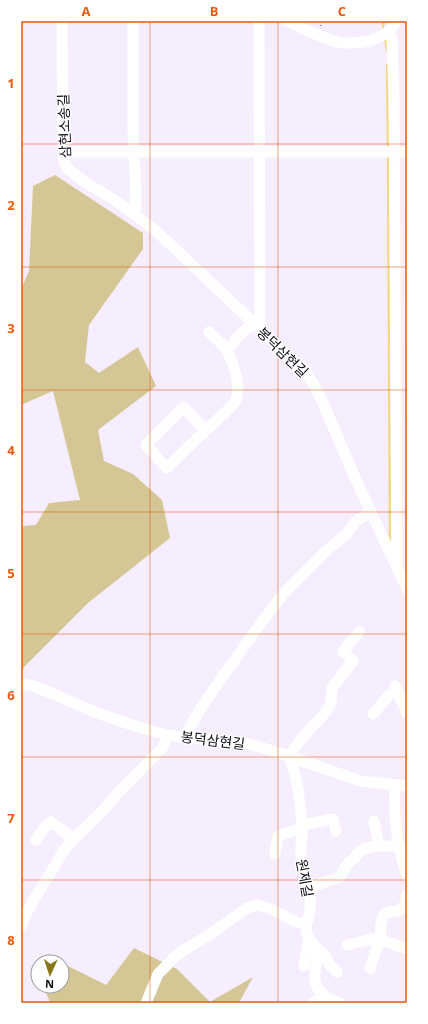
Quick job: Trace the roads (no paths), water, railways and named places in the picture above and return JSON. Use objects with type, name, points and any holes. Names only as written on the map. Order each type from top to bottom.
[{"type":"street","name":"삼현소송길","points":[[62,21],[63,158],[67,168],[83,181],[137,216]]},
{"type":"street","points":[[133,21],[134,152],[137,216]]},
{"type":"street","points":[[228,352],[237,338],[257,326],[259,21]]},
{"type":"street","points":[[287,21],[341,43],[371,41],[386,34],[397,21]]},
{"type":"street","points":[[386,34],[392,37],[394,95],[388,152],[397,567]]},
{"type":"street","points":[[63,152],[407,152]]},
{"type":"street","name":"봉덕삼현길","points":[[137,216],[155,230],[302,367],[313,383],[323,402],[356,480],[407,589]]},
{"type":"street","points":[[205,431],[184,407],[146,445],[167,468],[235,402],[238,390],[231,359],[224,346],[209,332]]},
{"type":"street","points":[[186,738],[191,724],[202,706],[253,634],[284,594],[328,550],[346,535],[356,521],[371,512]]},
{"type":"street","points":[[289,756],[301,739],[325,713],[332,702],[332,688],[353,661],[343,651],[359,632]]},
{"type":"street","name":"봉덕삼현길","points":[[21,684],[33,686],[52,693],[97,713],[138,727],[168,735],[248,744],[289,756],[361,781],[407,786]]},
{"type":"street","points":[[373,714],[389,695],[397,689],[406,708]]},
{"type":"street","points":[[22,920],[60,856],[74,839],[101,814],[114,797],[163,747],[168,735]]},
{"type":"street","name":"원제길","points":[[289,756],[294,767],[296,780],[302,827],[301,854],[309,888],[310,909],[306,924],[307,934],[316,948],[324,954],[329,964],[337,972]]},
{"type":"street","points":[[395,785],[394,802],[402,827],[400,846],[407,875]]},
{"type":"street","points":[[275,854],[278,836],[302,827],[333,819],[336,831]]},
{"type":"street","points":[[374,821],[379,846]]},
{"type":"street","points":[[36,840],[43,829],[51,822],[74,839]]},
{"type":"street","points":[[309,888],[322,882],[338,878],[342,874],[345,867],[360,852],[371,846],[400,846]]},
{"type":"street","points":[[382,940],[380,936],[380,927],[384,913],[399,910],[403,907],[406,902],[407,895]]},
{"type":"street","points":[[146,1003],[158,974],[176,956],[247,908],[257,905],[269,908],[290,919],[306,924]]},
{"type":"street","points":[[304,966],[309,937]]},
{"type":"street","points":[[347,945],[372,939],[382,940],[407,949]]},
{"type":"street","points":[[370,968],[377,947],[382,940]]},
{"type":"street","points":[[316,948],[316,984],[324,995],[340,1003]]},
{"type":"street","points":[[313,1003],[324,995]]},
{"type":"waterway","points":[[384,31],[383,24],[385,21]]},
{"type":"waterway","points":[[385,38],[387,50]]},
{"type":"waterway","points":[[387,65],[388,148]]},
{"type":"waterway","points":[[388,155],[390,541]]}]
